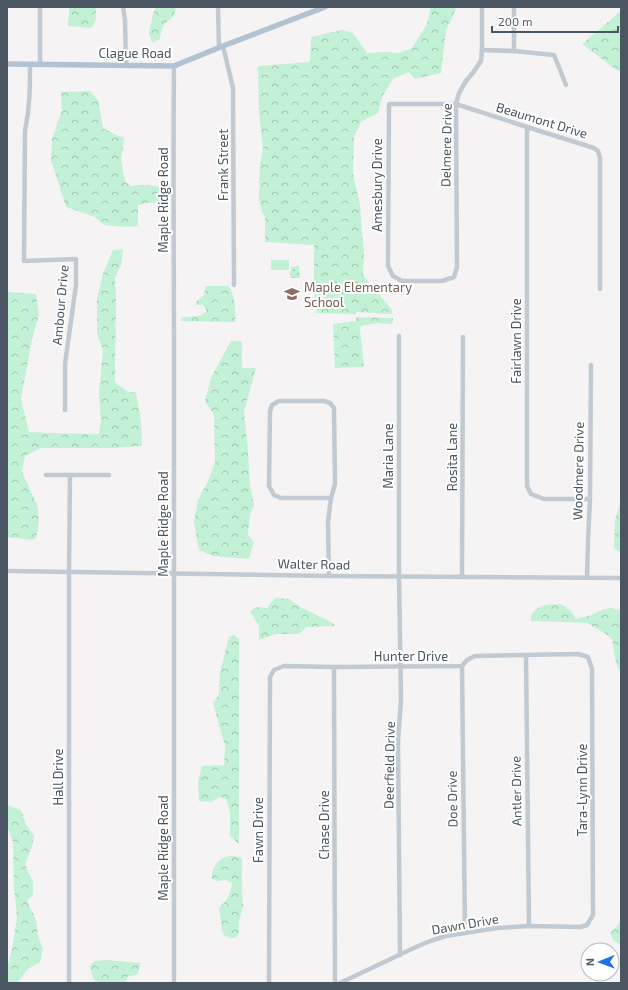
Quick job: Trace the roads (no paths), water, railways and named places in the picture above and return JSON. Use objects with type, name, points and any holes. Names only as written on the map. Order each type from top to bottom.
[{"type":"main road","name":"Clague Road","points":[[7,64],[174,66],[325,7]]},
{"type":"street","points":[[40,7],[40,64]]},
{"type":"street","points":[[123,7],[125,20],[126,65]]},
{"type":"street","name":"Frank Street","points":[[218,7],[221,47],[234,88],[234,284]]},
{"type":"street","name":"Delmere Drive","points":[[388,266],[393,276],[402,281],[442,281],[454,277],[457,267],[456,104],[459,93],[481,61],[482,7]]},
{"type":"street","points":[[514,7],[514,51]]},
{"type":"street","points":[[482,50],[514,51],[554,55],[566,85]]},
{"type":"street","name":"Ambour Drive","points":[[30,64],[30,102],[25,131],[24,261],[76,260],[76,285],[65,364],[65,410]]},
{"type":"street","name":"Maple Ridge Road","points":[[174,66],[174,983]]},
{"type":"street","name":"Beaumont Drive","points":[[388,104],[456,104],[594,148],[598,152],[600,158],[600,289]]},
{"type":"street","name":"Amesbury Drive","points":[[388,104],[388,266]]},
{"type":"street","name":"Fairlawn Drive","points":[[527,127],[527,486],[531,494],[544,499],[590,499]]},
{"type":"street","name":"Maria Lane","points":[[399,336],[399,576]]},
{"type":"street","name":"Rosita Lane","points":[[462,577],[463,337]]},
{"type":"street","name":"Woodmere Drive","points":[[587,578],[590,499],[591,365]]},
{"type":"street","points":[[329,576],[328,522],[331,498],[335,484],[334,408],[330,403],[324,401],[279,401],[272,406],[270,411],[269,486],[274,495],[281,498],[331,498]]},
{"type":"street","points":[[46,475],[109,475]]},
{"type":"street","name":"Hall Drive","points":[[69,983],[70,475]]},
{"type":"street","name":"Walter Road","points":[[7,571],[329,576],[621,578]]},
{"type":"street","name":"Deerfield Drive","points":[[399,576],[401,667],[401,701],[398,740],[400,955]]},
{"type":"street","name":"Hunter Drive","points":[[270,677],[274,670],[284,666],[462,666],[467,660],[475,656],[578,654]]},
{"type":"street","name":"Tara-Lynn Drive","points":[[578,654],[588,658],[592,669],[593,915],[587,925],[580,927]]},
{"type":"street","name":"Antler Drive","points":[[526,655],[529,926]]},
{"type":"street","name":"Doe Drive","points":[[462,666],[465,932]]},
{"type":"street","name":"Chase Drive","points":[[334,667],[335,983]]},
{"type":"street","name":"Fawn Drive","points":[[269,983],[270,677]]},
{"type":"street","name":"Dawn Drive","points":[[340,983],[433,940],[446,936],[497,928],[529,926],[580,927]]},
{"type":"place","name":"Maple Elementary School","points":[[292,294]]}]
